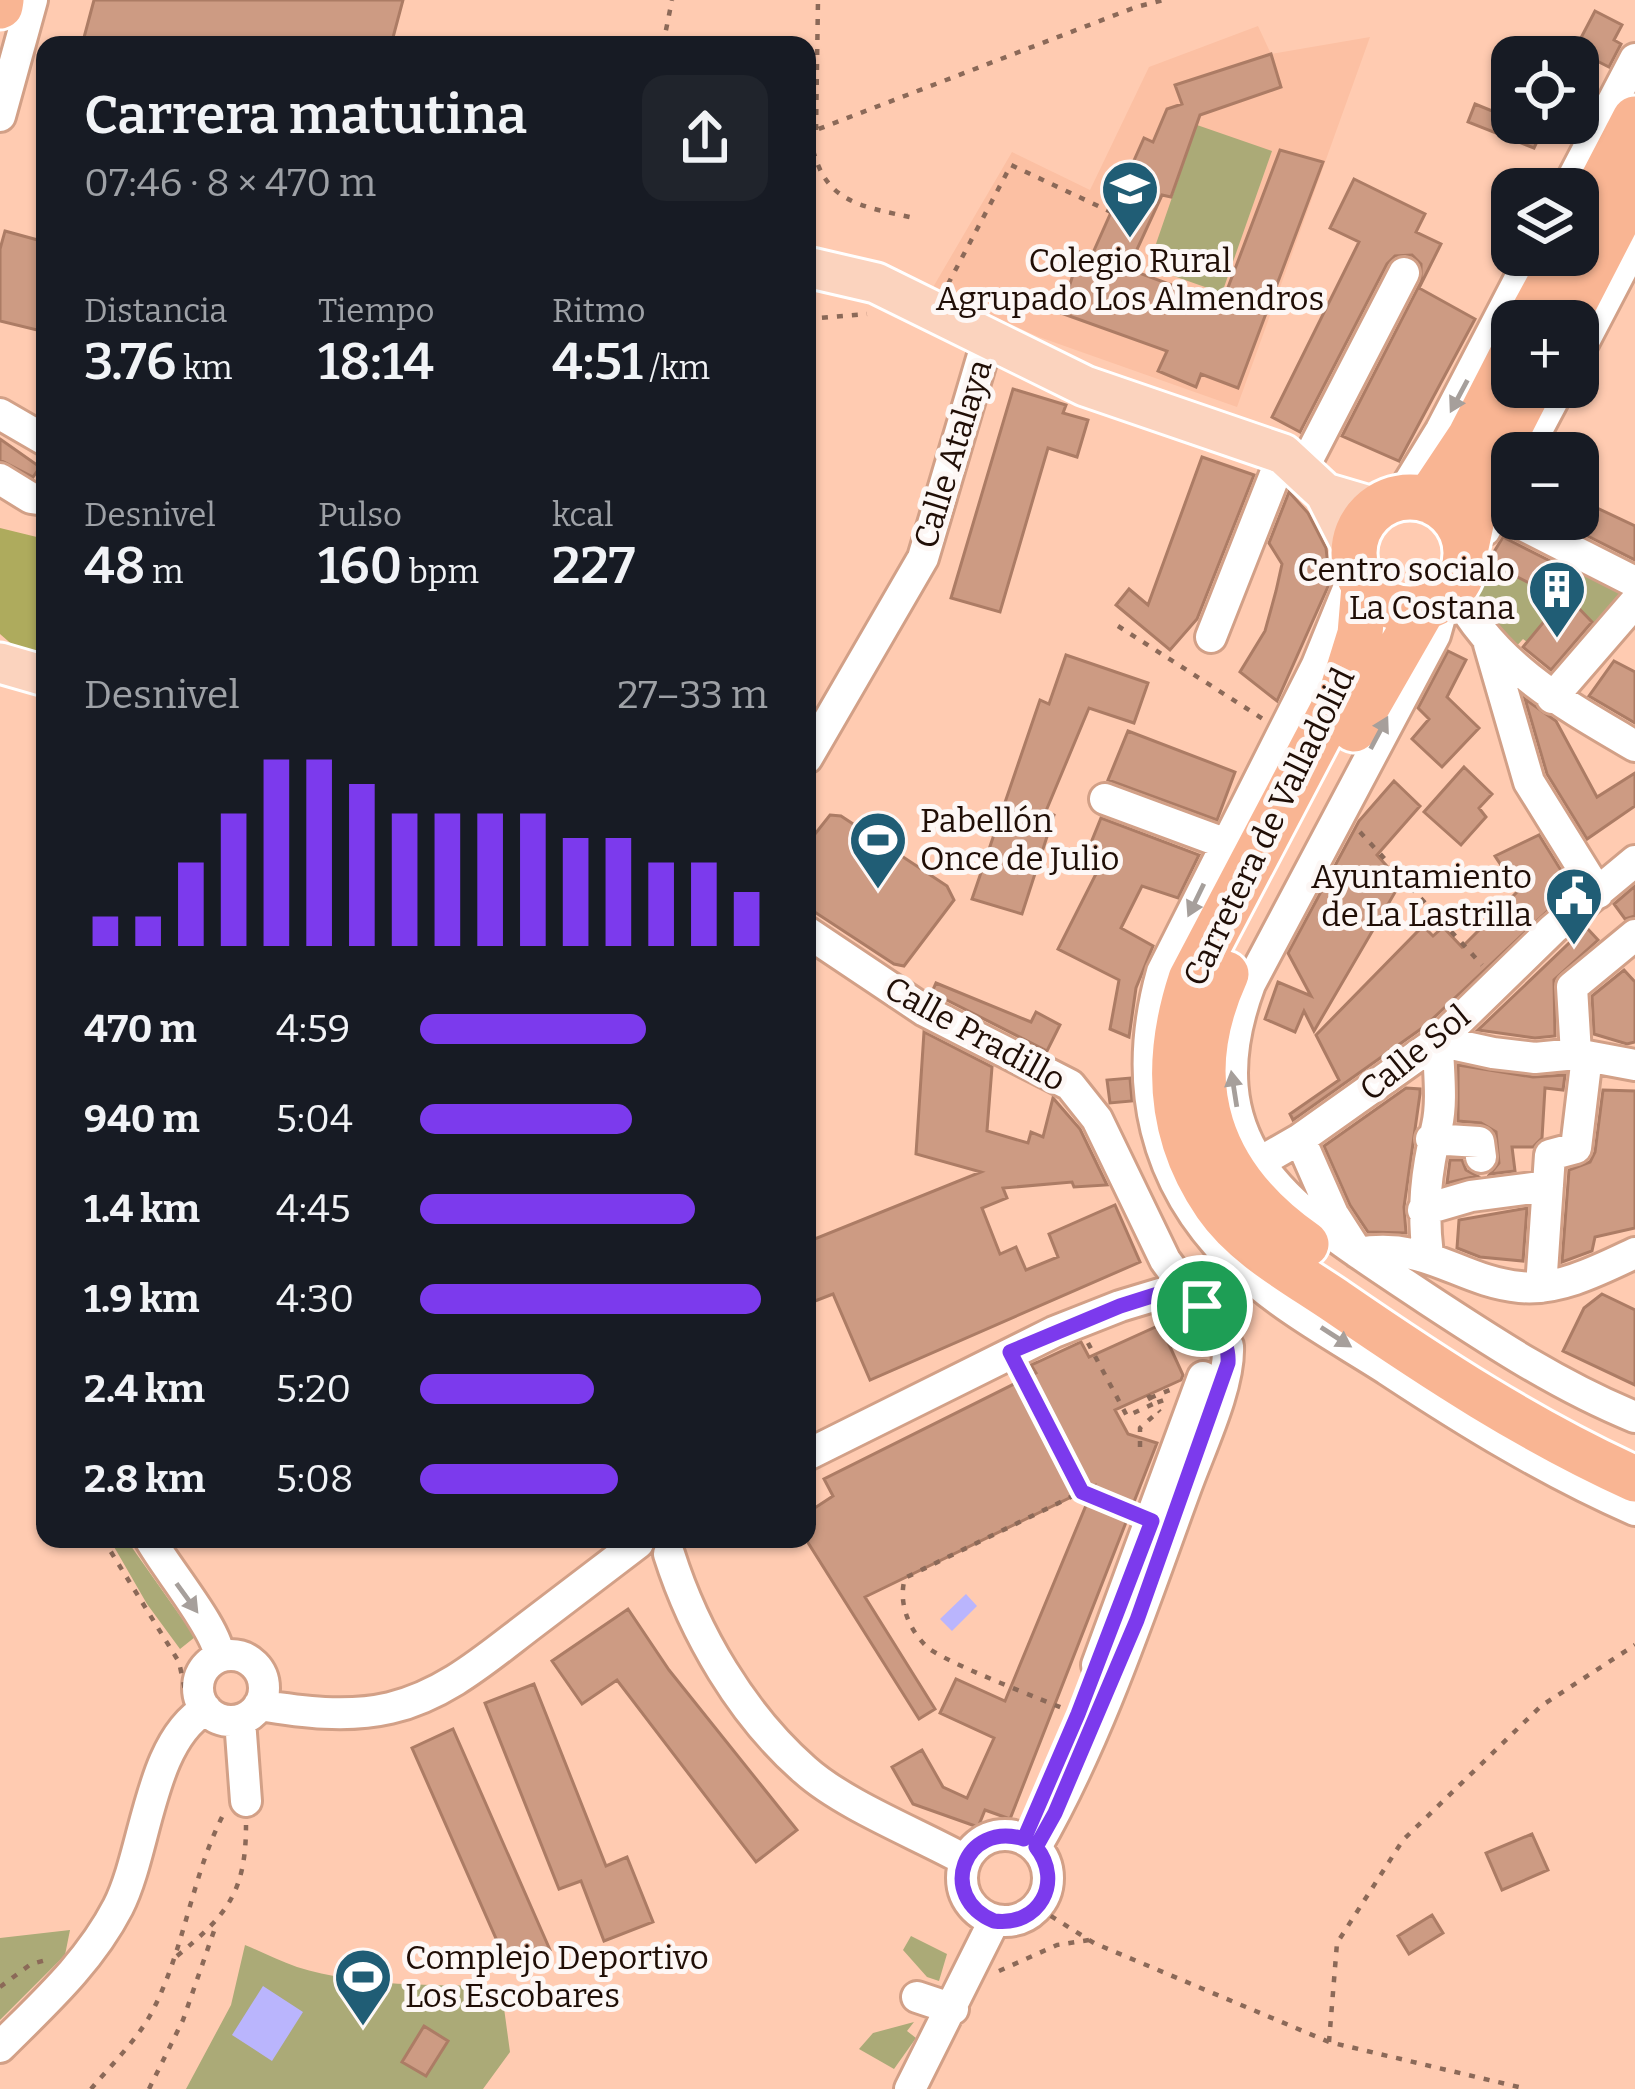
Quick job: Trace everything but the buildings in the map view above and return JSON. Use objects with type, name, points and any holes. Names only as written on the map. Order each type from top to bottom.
[{"type":"highway","points":[[1599,187],[1635,118]]},
{"type":"highway","points":[[1575,300],[1635,185]]},
{"type":"highway","points":[[1401,501],[1457,521],[1451,581],[1390,606],[1358,567],[1359,528],[1401,501],[1470,436],[1491,396]]},
{"type":"highway","name":"Carretera de Valladolid","points":[[1520,408],[1479,487],[1451,581],[1389,662],[1212,1006],[1203,1051],[1204,1100],[1226,1164],[1271,1220],[1485,1364],[1567,1414],[1635,1447]]},
{"type":"highway","name":"Carretera de Valladolid","points":[[1358,567],[1360,634],[1342,692],[1191,979],[1177,1022],[1173,1077],[1188,1151],[1217,1208],[1255,1245],[1490,1403],[1635,1479]]},
{"type":"main road","points":[[816,269],[876,283],[1085,386],[1304,472],[1401,501]]},
{"type":"main road","points":[[1304,472],[1358,567]]},
{"type":"main road","points":[[0,662],[36,673]]},
{"type":"street","points":[[0,116],[32,0]]},
{"type":"street","points":[[1578,168],[1635,59]]},
{"type":"street","points":[[1599,315],[1633,254]]},
{"type":"street","points":[[1210,637],[1304,472],[1404,272]]},
{"type":"street","points":[[1401,501],[1521,276]]},
{"type":"street","name":"Calle Atalaya","points":[[816,742],[923,558],[988,335]]},
{"type":"street","points":[[0,479],[36,499]]},
{"type":"street","name":"Carretera de Valladolid","points":[[1491,517],[1451,581],[1435,635],[1260,965],[1236,1024],[1230,1066],[1233,1092],[1247,1140],[1260,1162],[1284,1196],[1309,1220],[1490,1341],[1635,1417]]},
{"type":"street","points":[[1552,540],[1635,582]]},
{"type":"street","name":"Carretera de Valladolid","points":[[1358,567],[1283,732],[1162,971],[1151,1008],[1150,1110],[1168,1172],[1192,1215],[1240,1269],[1306,1317],[1476,1428],[1635,1510]]},
{"type":"street","points":[[1451,581],[1500,660],[1528,782],[1598,893]]},
{"type":"street","points":[[1552,698],[1635,602]]},
{"type":"street","points":[[1500,660],[1552,698],[1635,746]]},
{"type":"street","name":"Carretera de Valladolid","points":[[1105,799],[1224,843]]},
{"type":"street","name":"Calle Sol","points":[[1260,1162],[1438,1041],[1523,958],[1635,861]]},
{"type":"street","points":[[1572,987],[1635,935]]},
{"type":"street","name":"Calle Pradillo","points":[[816,938],[925,1011],[1070,1084],[1097,1119],[1166,1260],[1200,1306]]},
{"type":"street","points":[[1523,958],[1572,987]]},
{"type":"street","points":[[1541,1287],[1550,1155],[1576,1148],[1582,1055],[1572,987]]},
{"type":"street","points":[[1429,1256],[1423,1210],[1437,1124],[1438,1041],[1493,1054],[1582,1055],[1635,1065]]},
{"type":"street","points":[[1300,1139],[1333,1214],[1358,1253],[1384,1249],[1429,1256],[1505,1285],[1541,1287],[1590,1274],[1635,1253]]},
{"type":"street","points":[[1431,1139],[1479,1142],[1480,1157]]},
{"type":"street","points":[[1423,1210],[1471,1196],[1548,1186]]},
{"type":"street","points":[[816,1450],[1010,1352],[1120,1306],[1200,1306],[1240,1269]]},
{"type":"street","points":[[1030,1843],[1202,1380],[1200,1306]]},
{"type":"street","points":[[1030,1843],[1055,1813],[1137,1620],[1228,1363],[1228,1346],[1200,1306]]},
{"type":"street","points":[[155,1548],[216,1637],[219,1657]]},
{"type":"street","points":[[193,1709],[226,1720],[249,1713],[364,1712],[393,1708],[434,1693],[467,1673],[628,1548]]},
{"type":"street","points":[[679,1548],[714,1657],[771,1734],[807,1772],[965,1860]]},
{"type":"street","points":[[0,2047],[81,1964],[118,1907],[175,1740],[193,1717],[198,1685],[209,1663],[219,1657],[238,1656],[259,1669],[264,1691],[249,1713],[245,1787]]},
{"type":"street","points":[[1002,1835],[1030,1843],[1049,1877],[1038,1908],[1013,1922],[994,1921],[968,1902],[962,1881],[965,1860],[991,1837],[1002,1835]]},
{"type":"street","points":[[910,2089],[994,1921]]},
{"type":"street","points":[[917,1997],[953,2009]]},
{"type":"path","points":[[665,36],[672,0]]},
{"type":"path","points":[[816,38],[818,0]]},
{"type":"path","points":[[816,132],[1136,4],[1164,0]]},
{"type":"path","points":[[816,163],[827,185],[842,197],[918,219]]},
{"type":"path","points":[[939,300],[1010,165],[1111,212]]},
{"type":"path","points":[[1118,626],[1283,732]]},
{"type":"path","points":[[1347,818],[1498,982]]},
{"type":"path","points":[[1085,1339],[1127,1416],[1151,1399],[1180,1390]]},
{"type":"path","points":[[1010,1352],[1082,1492],[1152,1521]]},
{"type":"path","points":[[1140,1447],[1140,1428],[1162,1413],[1151,1399]]},
{"type":"path","points":[[1078,1714],[925,1646],[902,1606],[902,1591],[905,1578],[1082,1492]]},
{"type":"path","points":[[109,1548],[179,1662],[193,1709]]},
{"type":"path","points":[[1329,2042],[1336,1943],[1403,1840],[1541,1706],[1635,1646]]},
{"type":"path","points":[[148,2089],[183,2020],[216,1924],[237,1890],[246,1833],[245,1787]]},
{"type":"path","points":[[91,2089],[152,2012],[175,1958],[208,1844],[245,1787]]},
{"type":"path","points":[[1038,1908],[1089,1940],[1329,2042],[1527,2089]]},
{"type":"path","points":[[175,1958],[216,1924]]},
{"type":"path","points":[[953,2009],[1008,1964],[1057,1945],[1089,1940]]},
{"type":"path","points":[[0,1987],[31,1964],[51,1959],[81,1964]]},
{"type":"shaded area","name":"Colegio Rural Agrupado Los Almendros","points":[[1258,26],[1271,54],[1370,37],[1237,407],[1039,337],[932,289],[1012,152],[1090,190],[1149,67]]},
{"type":"shaded area","points":[[1197,125],[1272,151],[1222,293],[1148,267]]},
{"type":"shaded area","points":[[0,528],[36,537],[36,655],[23,654],[0,634]]},
{"type":"shaded area","points":[[1560,551],[1626,592],[1596,626],[1566,596],[1527,642],[1523,639],[1513,650],[1476,592],[1488,562],[1541,588]]},
{"type":"shaded area","points":[[115,1548],[132,1548],[195,1637],[180,1649]]},
{"type":"shaded area","points":[[966,1594],[977,1606],[952,1631],[940,1619]]},
{"type":"shaded area","points":[[70,1930],[65,1955],[0,2020],[0,1938]]},
{"type":"shaded area","points":[[911,1936],[947,1954],[939,1981],[927,1977],[903,1950]]},
{"type":"shaded area","name":"Complejo Deportivo Los Escobares","points":[[245,1945],[321,1974],[398,1984],[501,1986],[510,2052],[483,2089],[186,2089],[231,2005]]},
{"type":"shaded area","points":[[263,1986],[303,2012],[272,2061],[232,2035]]},
{"type":"shaded area","points":[[914,2022],[907,2031],[916,2038],[894,2069],[859,2049],[873,2033]]},
{"type":"place","name":"Colegio Rural Agrupado Los Almendros","points":[[1130,240]]},
{"type":"place","name":"Centro socialo La Costana","points":[[1557,640]]},
{"type":"place","name":"Pabellón Once de Julio","points":[[878,891]]},
{"type":"place","name":"Ayuntamiento de La Lastrilla","points":[[1574,947]]},
{"type":"place","name":"Complejo Deportivo Los Escobares","points":[[363,2028]]},
{"type":"route","points":[[1177,1288],[1188,1291],[1202,1306],[1225,1339],[1228,1352],[1204,1437],[1137,1620],[1036,1847],[1049,1877],[1044,1899],[1030,1914],[1013,1922],[994,1921],[968,1902],[962,1881],[965,1860],[991,1837],[1024,1839],[1152,1521],[1082,1492],[1010,1352],[1177,1288]]}]
